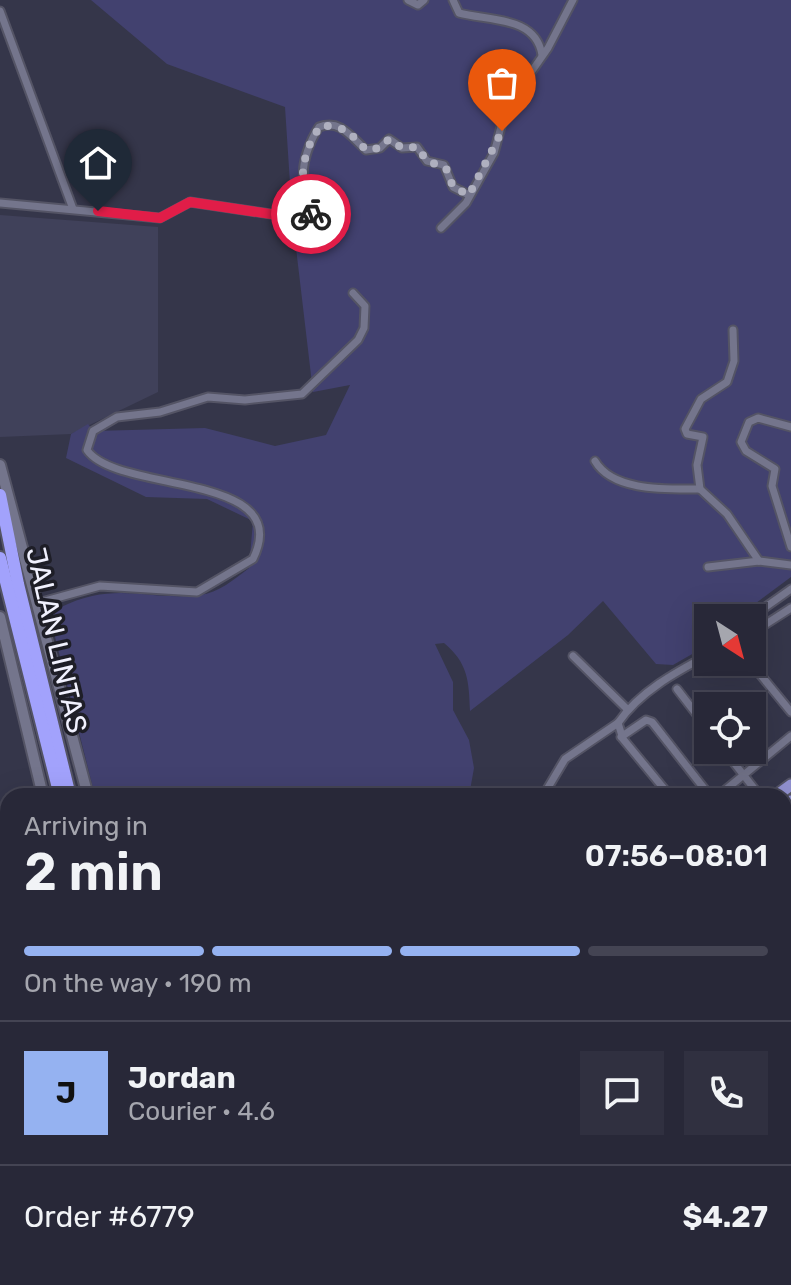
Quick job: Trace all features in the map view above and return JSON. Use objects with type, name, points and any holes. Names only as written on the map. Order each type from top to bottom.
[{"type":"highway","name":"JALAN LINTAS","points":[[0,495],[63,788]]},
{"type":"highway","name":"JALAN LINTAS","points":[[0,558],[62,788]]},
{"type":"street","points":[[408,0],[418,5],[424,0]]},
{"type":"street","points":[[453,0],[459,13],[523,28],[536,38],[542,55]]},
{"type":"street","points":[[441,228],[462,208],[494,153],[506,108],[542,55],[573,0]]},
{"type":"street","points":[[0,11],[73,209]]},
{"type":"street","points":[[0,203],[160,218],[190,202],[304,219],[313,205],[304,179],[307,155],[319,127],[330,124],[347,130],[366,150],[380,148],[389,139],[402,148],[417,147],[427,161],[446,168],[453,187],[469,195]]},
{"type":"street","points":[[38,603],[58,601],[100,586],[197,592],[253,559],[256,522],[248,507],[183,483],[143,478],[100,462],[87,450],[89,437],[100,425],[117,417],[160,412],[194,400],[245,400],[271,395],[286,398],[302,394],[347,350],[364,328],[365,306],[353,293]]},
{"type":"street","points":[[733,330],[734,361],[727,382],[704,396],[685,429],[687,434],[703,437],[697,465],[700,489],[727,514],[759,561]]},
{"type":"street","points":[[791,427],[758,418],[749,422],[741,442],[746,451],[775,469],[772,486],[791,547]]},
{"type":"street","points":[[595,461],[612,479],[664,489],[700,489]]},
{"type":"street","points":[[0,465],[86,788]]},
{"type":"street","points":[[708,567],[759,561],[791,565]]},
{"type":"street","points":[[766,607],[791,589]]},
{"type":"street","points":[[766,624],[791,608]]},
{"type":"street","points":[[0,617],[41,788]]},
{"type":"street","points":[[573,656],[627,709]]},
{"type":"street","points":[[548,788],[565,759],[618,723],[627,709],[673,674],[694,663]]},
{"type":"street","points":[[761,676],[791,712]]},
{"type":"street","points":[[677,689],[694,711]]},
{"type":"street","points":[[621,737],[646,720],[652,722],[704,788]]},
{"type":"street","points":[[618,723],[621,737],[663,788]]},
{"type":"street","points":[[728,788],[791,736]]},
{"type":"street","points":[[735,764],[754,788]]},
{"type":"shaded area","points":[[91,0],[791,0],[791,577],[755,604],[694,604],[694,653],[673,665],[656,664],[603,601],[568,635],[470,711],[463,665],[444,643],[435,644],[453,682],[453,710],[469,740],[474,768],[470,788],[93,788],[47,605],[59,608],[97,595],[114,593],[180,596],[213,591],[249,568],[253,521],[207,499],[146,497],[66,458],[71,434],[88,424],[94,431],[205,428],[275,446],[326,435],[350,385],[313,392],[292,214],[285,107],[167,64]]},
{"type":"shaded area","points":[[0,215],[158,227],[158,392],[71,434],[0,437]]},
{"type":"way so far","points":[[311,214],[313,205],[303,173],[316,131],[323,125],[335,125],[347,130],[366,150],[380,148],[389,139],[395,140],[402,148],[417,147],[427,161],[444,165],[453,187],[469,195],[494,153],[502,131]]},
{"type":"route","points":[[98,211],[160,218],[190,202],[304,219],[311,214]]}]
